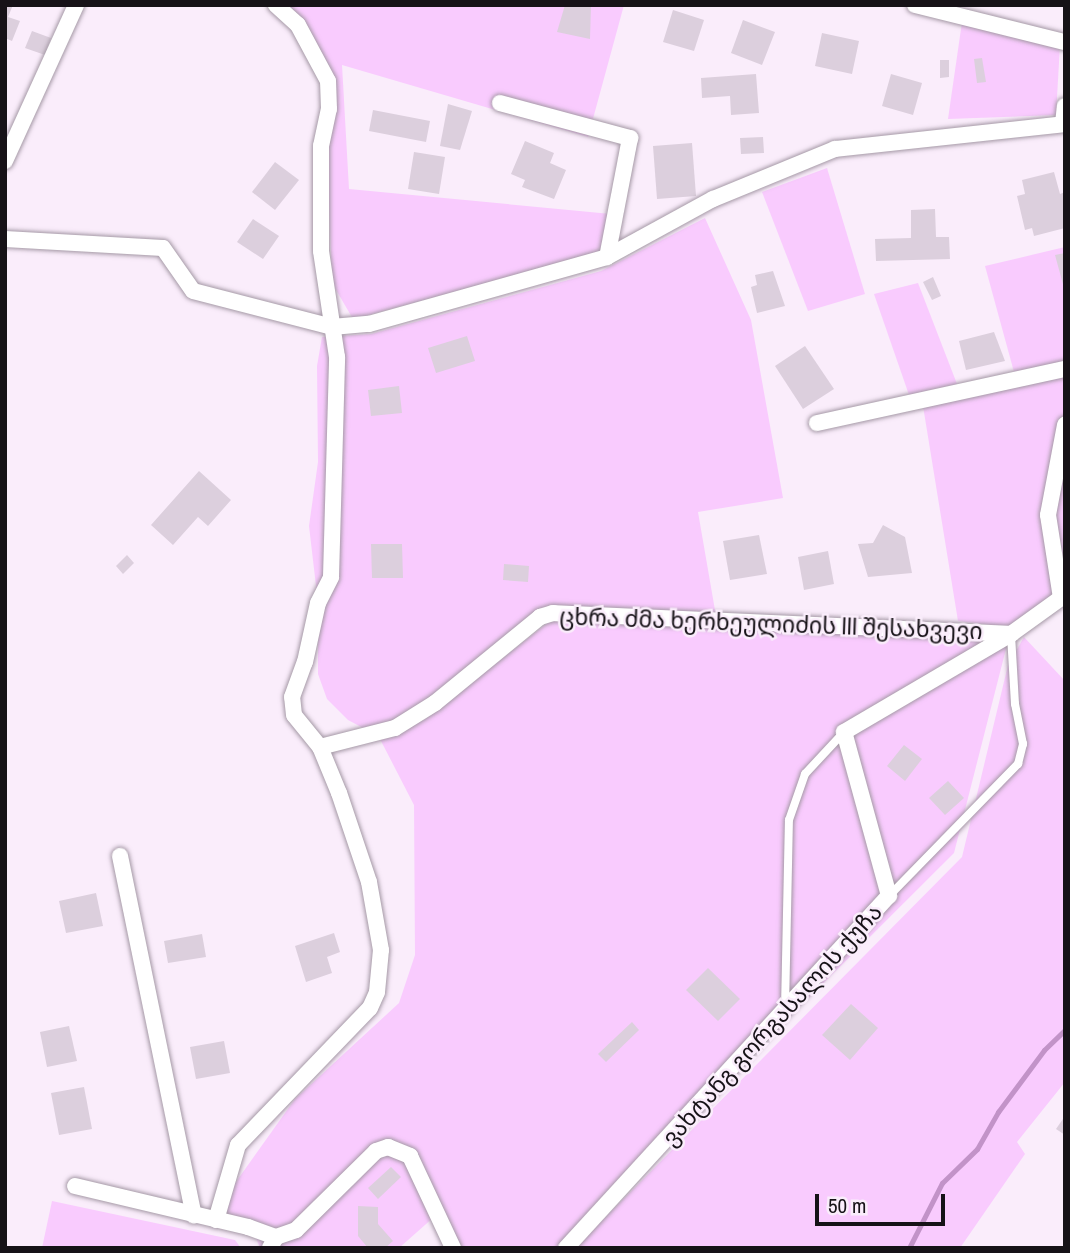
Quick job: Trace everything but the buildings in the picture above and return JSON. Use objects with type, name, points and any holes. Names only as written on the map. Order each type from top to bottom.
[{"type":"street","points":[[5,161],[76,5]]},
{"type":"street","points":[[216,1220],[238,1145],[315,1060],[355,1028],[377,992],[382,950],[369,882],[320,747],[294,715],[292,697],[306,662],[318,603],[331,577],[338,430],[337,357],[321,251],[321,146],[329,109],[328,81],[298,25],[276,5]]},
{"type":"street","points":[[915,5],[1065,42]]},
{"type":"street","points":[[500,103],[630,138],[607,257]]},
{"type":"street","points":[[5,240],[163,248],[193,291],[332,327],[369,324],[607,257],[713,199],[835,149],[1064,124],[1065,106]]},
{"type":"street","points":[[817,423],[1065,369]]},
{"type":"street","points":[[844,732],[1011,634],[1055,604],[1062,593],[1048,515],[1065,425]]},
{"type":"street","name":"ცხრა ძმა ხერხეულიძის III შესახვევი","points":[[320,747],[396,728],[435,703],[540,617],[553,613],[1011,634]]},
{"type":"street","name":"ვახტანგ გორგასალის ქუჩა","points":[[566,1248],[785,1014],[889,896],[844,732]]},
{"type":"street","points":[[120,856],[194,1216]]},
{"type":"street","points":[[75,1186],[216,1220],[273,1242],[296,1230],[376,1151],[388,1147],[410,1156],[453,1248]]},
{"type":"lane","points":[[889,896],[1018,764],[1023,744],[1014,704],[1011,634]]},
{"type":"lane","points":[[785,1014],[789,820],[805,774],[844,732]]},
{"type":"shaded area","points":[[284,5],[624,5],[588,137],[342,65],[349,189],[611,214],[604,252],[353,319],[332,283],[327,149],[335,106]]},
{"type":"shaded area","points":[[962,22],[1060,45],[1056,115],[948,119]]},
{"type":"shaded area","points":[[827,168],[865,294],[808,311],[762,192]]},
{"type":"shaded area","points":[[705,218],[751,320],[783,498],[698,512],[716,616],[551,608],[394,723],[367,730],[348,720],[327,699],[318,674],[318,603],[309,526],[318,462],[317,366],[322,337],[371,334],[601,271]]},
{"type":"shaded area","points":[[1065,247],[1065,363],[1014,372],[985,266]]},
{"type":"shaded area","points":[[918,283],[957,384],[909,395],[874,294]]},
{"type":"shaded area","points":[[1065,375],[1065,413],[1043,514],[1055,595],[1010,627],[958,621],[923,406]]},
{"type":"shaded area","points":[[1065,450],[1065,564],[1054,516]]},
{"type":"shaded area","points":[[554,618],[1009,637],[954,853],[558,1248],[460,1248],[434,1217],[399,1248],[260,1248],[253,1231],[211,1217],[295,1099],[399,1003],[415,955],[414,805],[380,739],[424,720]]},
{"type":"shaded area","points":[[1024,637],[1065,681],[1065,1082],[1017,1142],[1025,1154],[960,1248],[575,1248],[962,857],[1008,665]]},
{"type":"shaded area","points":[[52,1201],[235,1240],[241,1248],[42,1248]]},
{"type":"waterway","points":[[909,1248],[942,1183],[977,1149],[998,1112],[1044,1050],[1065,1030]]}]
